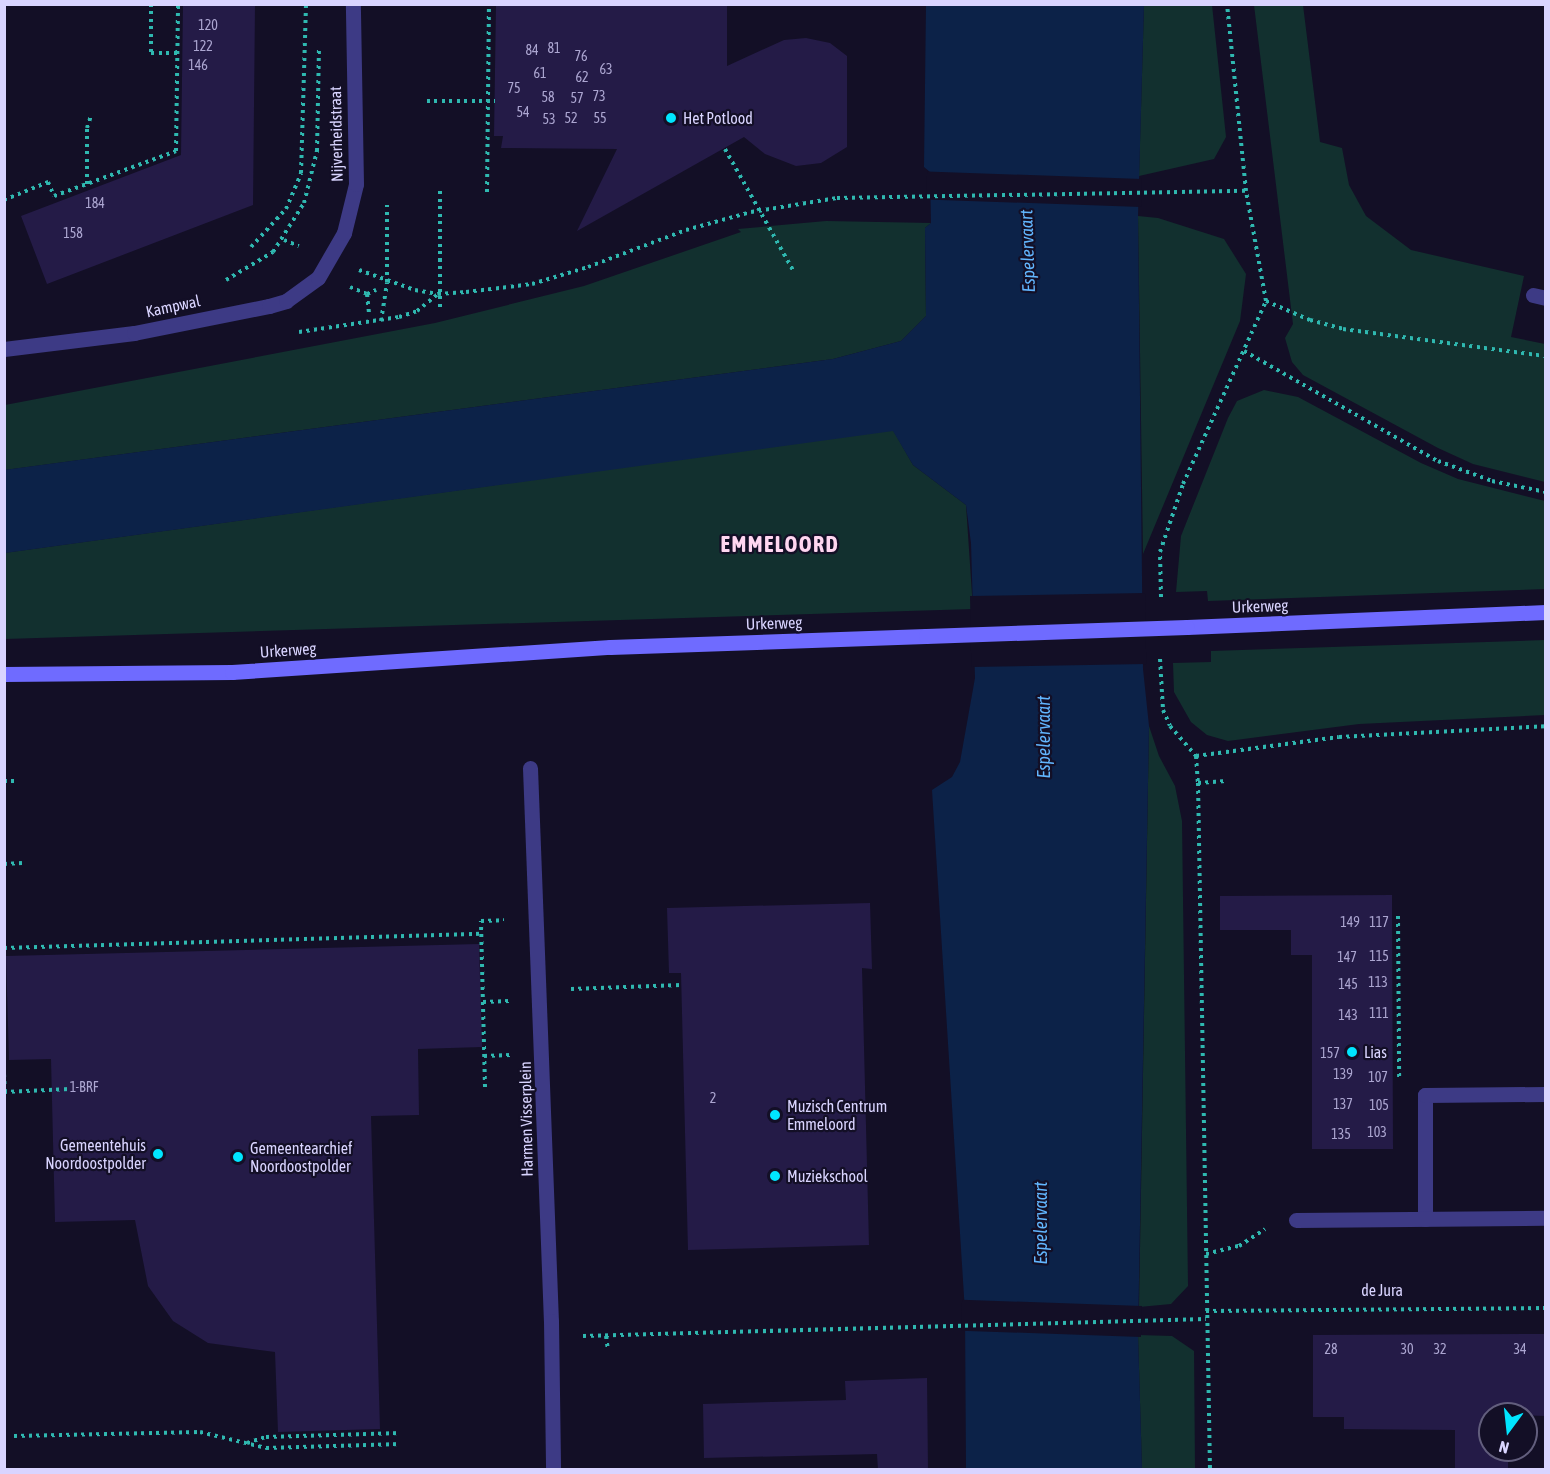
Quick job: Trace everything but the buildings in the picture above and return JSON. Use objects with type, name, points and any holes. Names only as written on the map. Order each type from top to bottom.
[{"type":"main road","name":"Urkerweg","points":[[4,674],[232,672],[610,647],[1545,612]]},
{"type":"street","name":"Nijverheidstraat","points":[[332,260],[349,218],[356,184],[353,4]]},
{"type":"street","name":"Kampwal","points":[[4,349],[134,333],[268,306],[302,291],[332,260]]},
{"type":"street","name":"Harmen Visserplein","points":[[530,768],[551,1321],[554,1470]]},
{"type":"street","points":[[1425,1219],[1425,1095],[1545,1094]]},
{"type":"street","points":[[1296,1220],[1545,1218]]},
{"type":"path","points":[[151,4],[151,53],[177,53]]},
{"type":"path","points":[[4,200],[48,182],[54,196],[176,151],[178,4]]},
{"type":"path","points":[[251,248],[286,209],[301,173],[306,4]]},
{"type":"path","points":[[487,192],[489,4]]},
{"type":"path","points":[[1161,599],[1164,539],[1209,423],[1266,301],[1246,191],[1227,4]]},
{"type":"path","points":[[218,283],[262,261],[284,240],[304,203],[315,169],[319,43]]},
{"type":"path","points":[[427,101],[495,101]]},
{"type":"path","points":[[87,184],[87,128],[92,116]]},
{"type":"path","points":[[725,149],[794,272]]},
{"type":"path","points":[[440,191],[438,294],[440,310]]},
{"type":"path","points":[[355,269],[387,282],[438,294],[542,281],[686,230],[760,210],[837,198],[1246,191]]},
{"type":"path","points":[[284,240],[305,249]]},
{"type":"path","points":[[381,321],[387,282]]},
{"type":"path","points":[[345,285],[367,294],[376,290]]},
{"type":"path","points":[[367,294],[369,314]]},
{"type":"path","points":[[296,333],[381,321],[417,311],[438,294]]},
{"type":"path","points":[[1266,301],[1310,320],[1343,329],[1545,356]]},
{"type":"path","points":[[1244,351],[1438,461],[1491,481],[1545,492]]},
{"type":"path","points":[[1160,654],[1163,710],[1170,726],[1196,756],[1198,783],[1210,1470]]},
{"type":"path","points":[[1196,756],[1339,737],[1545,726]]},
{"type":"path","points":[[4,781],[20,781]]},
{"type":"path","points":[[1198,783],[1226,781]]},
{"type":"path","points":[[4,864],[22,863]]},
{"type":"path","points":[[1398,916],[1398,1079]]},
{"type":"path","points":[[485,1087],[481,921],[511,920]]},
{"type":"path","points":[[4,948],[481,934]]},
{"type":"path","points":[[538,990],[681,985]]},
{"type":"path","points":[[4,1074],[5,1092],[70,1089]]},
{"type":"path","points":[[1206,1254],[1239,1246],[1281,1220],[1296,1220]]},
{"type":"path","name":"de Jura","points":[[1206,1311],[1545,1308]]},
{"type":"path","points":[[608,1350],[606,1336],[1206,1319]]},
{"type":"path","points":[[14,1437],[200,1432],[266,1448],[401,1444]]},
{"type":"path","points":[[246,1443],[267,1437],[401,1433]]},
{"type":"green space","points":[[1144,5],[1212,5],[1226,137],[1214,159],[1139,176]]},
{"type":"green space","points":[[1254,5],[1303,5],[1320,142],[1342,148],[1349,185],[1366,216],[1411,250],[1524,276],[1511,337],[1545,344],[1545,482],[1473,464],[1438,448],[1303,375],[1292,362],[1285,338],[1293,324]]},
{"type":"green space","points":[[1138,216],[1158,218],[1224,239],[1246,274],[1240,321],[1143,554]]},
{"type":"green space","points":[[826,221],[931,223],[925,228],[926,316],[901,341],[833,359],[5,470],[5,405],[435,323],[584,286],[741,232],[738,229]]},
{"type":"green space","points":[[1264,390],[1298,397],[1421,463],[1458,479],[1545,501],[1545,589],[1208,601],[1207,591],[1176,592],[1181,536],[1228,418],[1237,401]]},
{"type":"green space","points":[[893,430],[913,465],[966,505],[973,609],[5,639],[4,553]]},
{"type":"green space","points":[[1545,640],[1545,715],[1359,724],[1228,741],[1207,735],[1191,722],[1174,692],[1173,663],[1211,662],[1211,651]]},
{"type":"green space","points":[[1149,726],[1159,756],[1175,786],[1182,821],[1188,1286],[1171,1304],[1139,1307]]},
{"type":"green space","points":[[1138,1335],[1172,1336],[1194,1351],[1195,1469],[1142,1469]]},
{"type":"water","name":"Espelervaart","points":[[926,5],[1144,5],[1138,216],[1143,669],[1149,726],[1138,1335],[1142,1469],[966,1469],[965,1312],[932,790],[952,777],[960,762],[975,678],[971,543],[966,505],[913,465],[893,431],[5,553],[4,470],[833,359],[901,341],[926,316],[925,228],[931,223],[930,172],[924,167]]},
{"type":"pier","points":[[927,171],[1142,179],[1141,207],[926,199]]},
{"type":"pier","points":[[1145,593],[1146,664],[971,667],[970,596]]},
{"type":"pier","points":[[962,1300],[1142,1306],[1141,1337],[961,1331]]},
{"type":"place","name":"Het Potlood","points":[[671,118]]},
{"type":"place","name":"Lias","points":[[1352,1052]]},
{"type":"place","name":"Muzisch Centrum Emmeloord","points":[[775,1115]]},
{"type":"place","name":"Gemeentehuis Noordoostpolder","points":[[158,1154]]},
{"type":"place","name":"Gemeentearchief Noordoostpolder","points":[[238,1157]]},
{"type":"place","name":"Muziekschool","points":[[775,1176]]},
{"type":"district","name":"EMMELOORD","points":[[780,545]]}]
